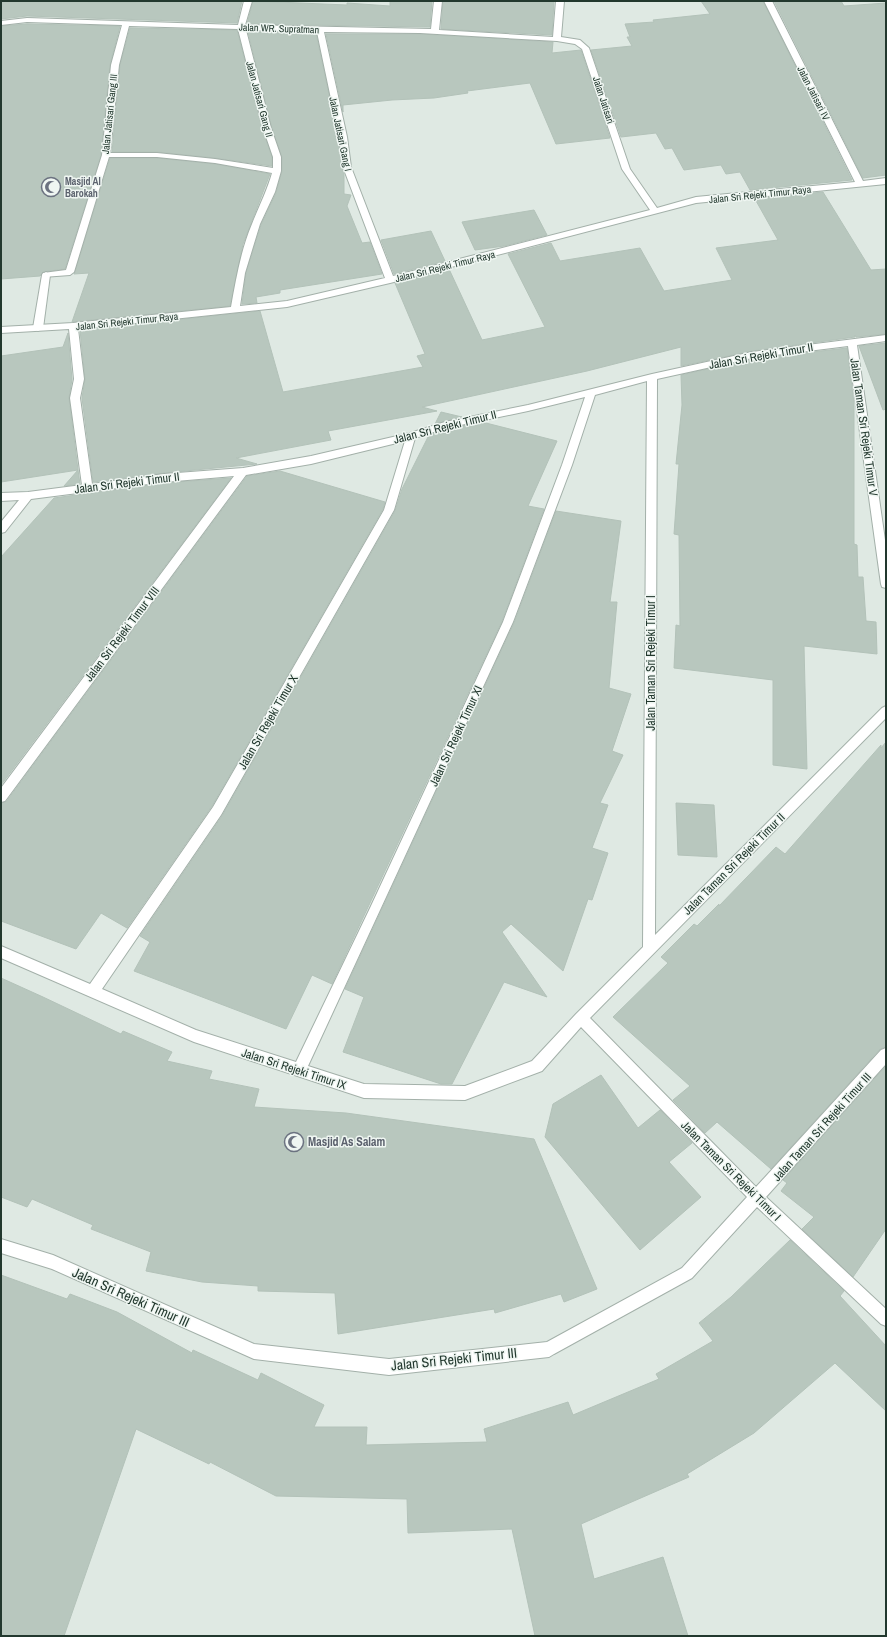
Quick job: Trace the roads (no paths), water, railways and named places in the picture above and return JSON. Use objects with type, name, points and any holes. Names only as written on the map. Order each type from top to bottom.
[{"type":"street","points":[[241,26],[248,1]]},
{"type":"street","points":[[435,32],[438,1]]},
{"type":"street","points":[[557,39],[560,1]]},
{"type":"street","name":"Jalan Jatisari IV","points":[[768,1],[860,184]]},
{"type":"street","name":"Jalan WR. Supratman","points":[[1,24],[27,20],[241,26],[320,30],[435,32],[557,39]]},
{"type":"street","name":"Jalan Jatisari Gang III","points":[[38,328],[46,275],[70,272],[106,154],[114,65],[126,23]]},
{"type":"street","name":"Jalan Jatisari Gang II","points":[[241,26],[267,128],[277,157],[277,172]]},
{"type":"street","name":"Jalan Jatisari Gang I","points":[[320,30],[343,137],[347,167],[390,280]]},
{"type":"street","name":"Jalan Jatisari","points":[[557,39],[577,42],[585,48],[626,169],[655,211]]},
{"type":"street","points":[[106,154],[157,156],[215,161],[277,172],[271,192],[256,224],[242,273],[235,309]]},
{"type":"street","name":"Jalan Sri Rejeki Timur Raya","points":[[1,330],[73,326],[287,304],[390,280],[696,200],[886,181]]},
{"type":"street","points":[[73,326],[79,379],[75,398],[87,488]]},
{"type":"street","name":"Jalan Sri Rejeki Timur II","points":[[1,497],[28,496],[164,478],[243,472],[311,460],[411,436],[445,425],[528,408],[652,377],[752,355],[886,338]]},
{"type":"street","name":"Jalan Taman Sri Rejeki Timur V","points":[[852,342],[886,584]]},
{"type":"street","name":"Jalan Taman Sri Rejeki Timur I","points":[[649,950],[652,377]]},
{"type":"street","name":"Jalan Sri Rejeki Timur XI","points":[[299,1070],[376,910],[508,622],[567,465],[591,392]]},
{"type":"street","name":"Jalan Sri Rejeki Timur X","points":[[92,992],[217,811],[389,510],[411,436]]},
{"type":"street","name":"Jalan Sri Rejeki Timur VIII","points":[[1,797],[243,472]]},
{"type":"street","points":[[1,529],[28,496]]},
{"type":"street","name":"Jalan Taman Sri Rejeki Timur II","points":[[581,1018],[886,711]]},
{"type":"street","name":"Jalan Sri Rejeki Timur IX","points":[[1,952],[194,1036],[364,1092],[465,1093],[537,1066],[581,1018]]},
{"type":"street","name":"Jalan Taman Sri Rejeki Timur I","points":[[581,1018],[756,1198],[886,1319]]},
{"type":"street","name":"Jalan Taman Sri Rejeki Timur III","points":[[756,1198],[886,1054]]},
{"type":"street","name":"Jalan Sri Rejeki Timur III","points":[[1,1246],[53,1262],[254,1351],[389,1367],[549,1349],[687,1274],[756,1198]]},
{"type":"place","name":"Masjid Al Barokah","points":[[51,187]]},
{"type":"place","name":"Masjid As Salam","points":[[294,1142]]}]
